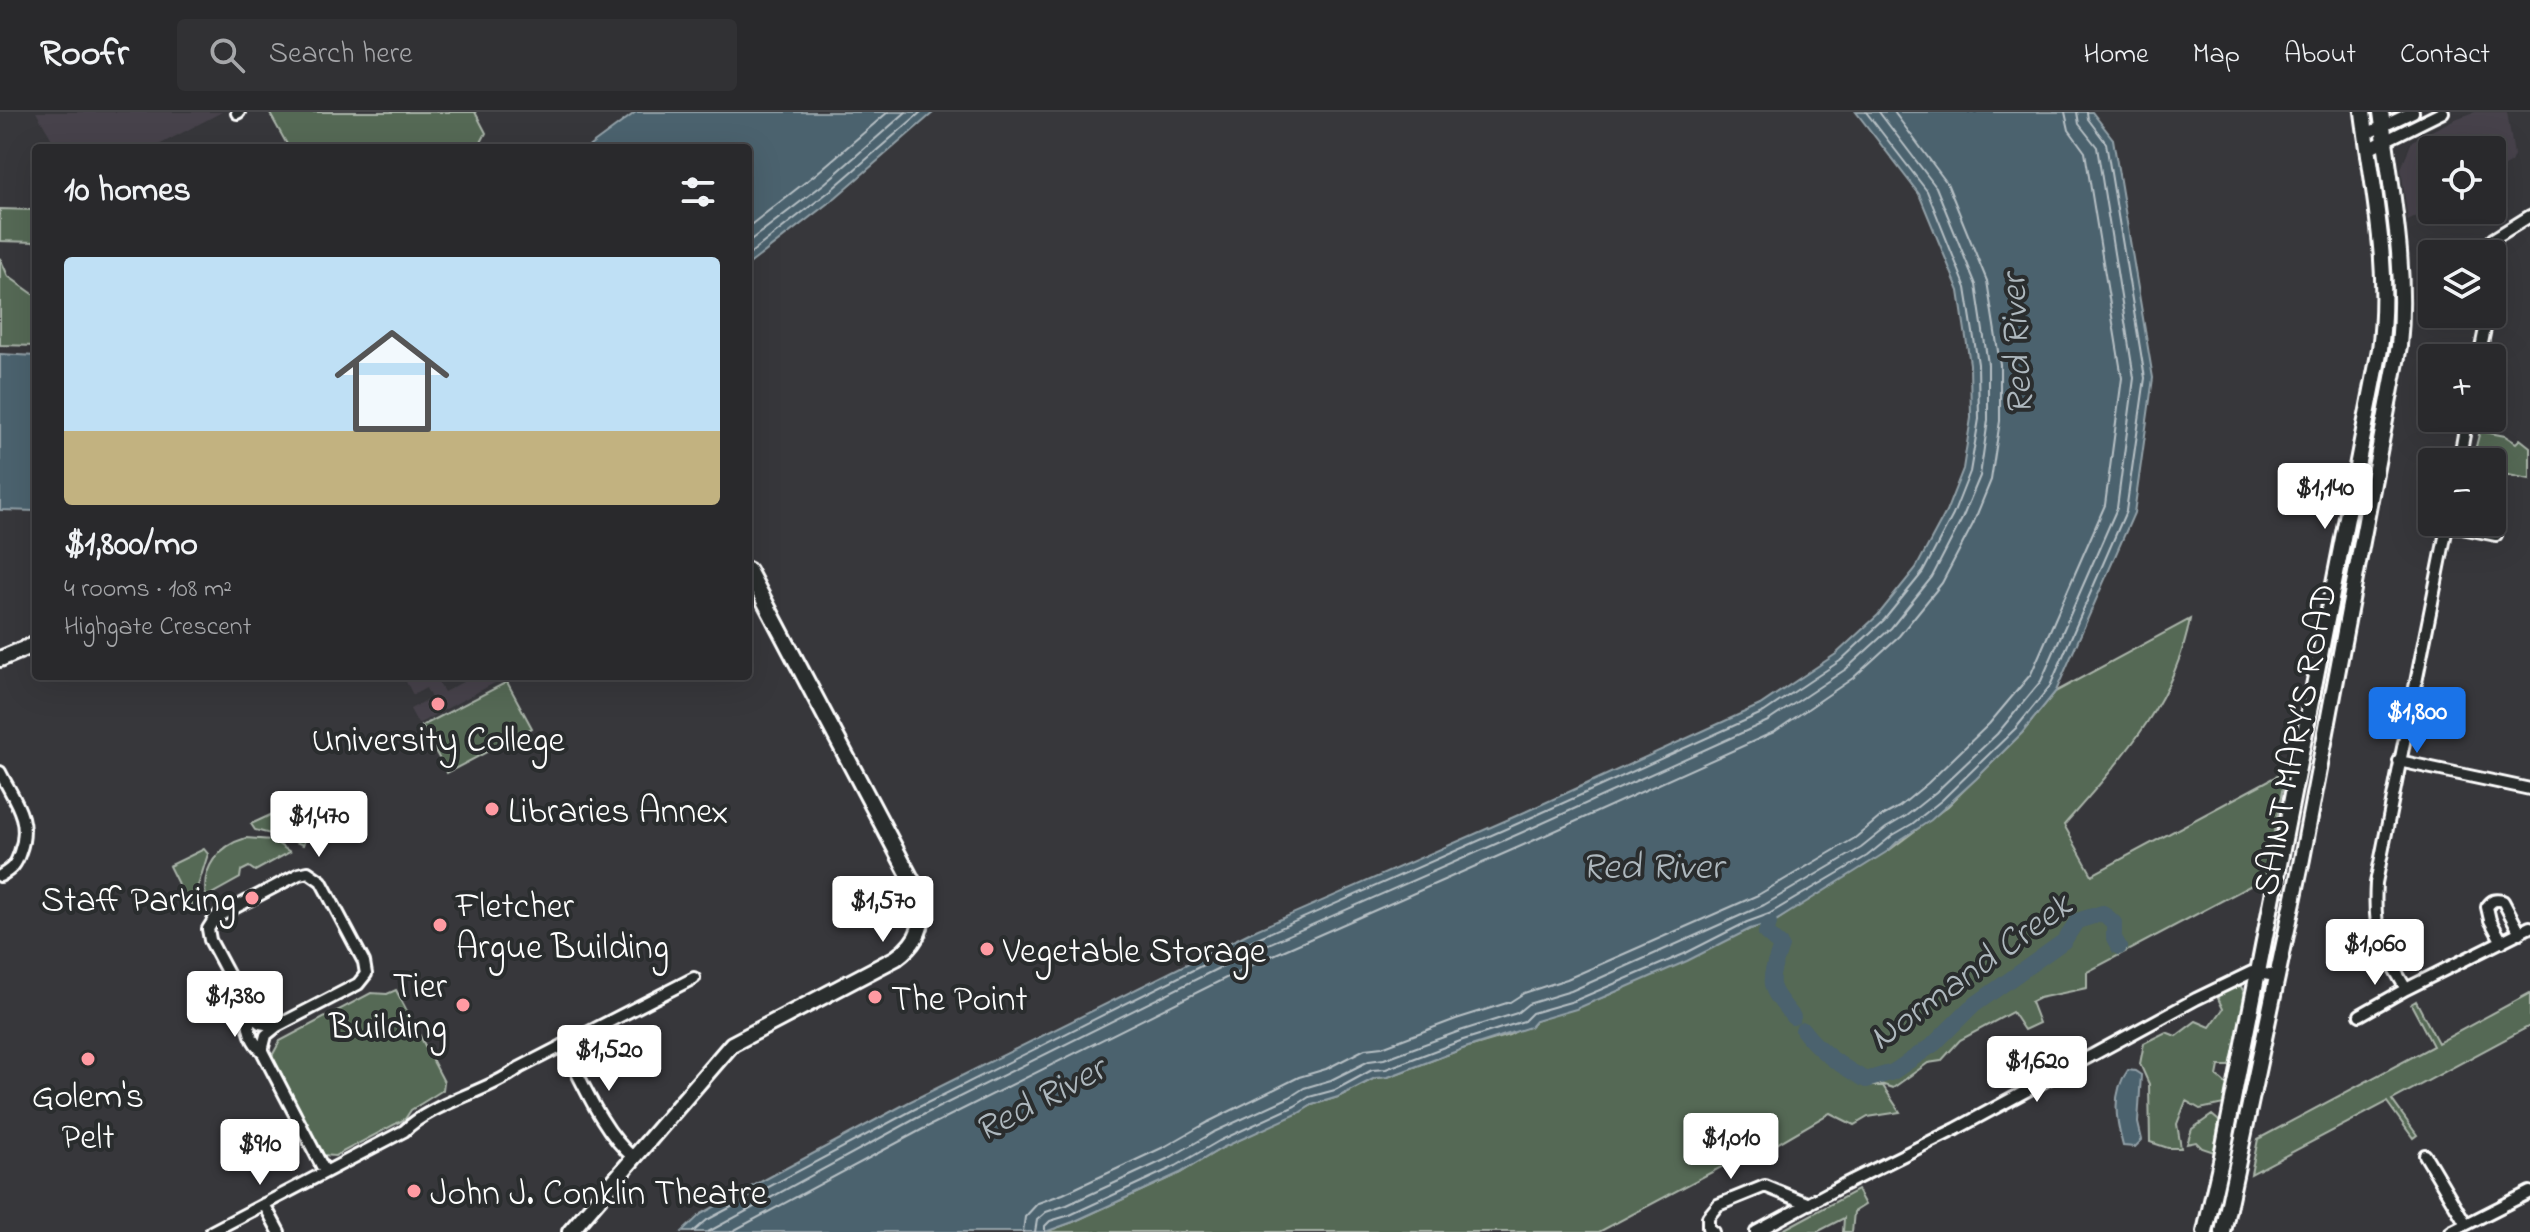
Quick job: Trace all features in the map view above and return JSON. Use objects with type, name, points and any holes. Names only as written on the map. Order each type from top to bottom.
[{"type":"main road","name":"SAINT MARY’S ROAD","points":[[2205,1232],[2380,349],[2385,306],[2381,247],[2363,112]]},
{"type":"main road","name":"SAINT MARY’S ROAD","points":[[2223,1232],[2314,799],[2399,346],[2402,299],[2400,249],[2383,126]]},
{"type":"main road","points":[[2359,454],[2377,457]]},
{"type":"main road","points":[[570,1232],[732,1044],[896,958],[917,938],[923,920],[918,892],[752,578]]},
{"type":"main road","points":[[0,659],[32,646]]},
{"type":"street","points":[[2367,142],[2383,126],[2413,112]]},
{"type":"street","points":[[2383,126],[2443,112]]},
{"type":"street","points":[[2492,240],[2530,216]]},
{"type":"street","points":[[2406,989],[2380,945],[2375,902],[2399,761],[2445,536]]},
{"type":"street","points":[[2399,761],[2530,789]]},
{"type":"street","points":[[0,772],[26,827],[25,839],[12,870],[0,876]]},
{"type":"street","points":[[262,1051],[266,1035],[277,1026],[358,984],[366,974],[364,962],[321,881],[308,872],[215,918],[208,929],[210,940],[249,1013],[260,1023],[277,1026]]},
{"type":"street","points":[[2360,1015],[2406,989],[2502,942],[2525,930],[2503,901],[2497,899],[2487,907],[2502,942]]},
{"type":"street","points":[[1756,1232],[1956,1129],[2196,999],[2252,972],[2276,976]]},
{"type":"street","points":[[211,1232],[491,1088],[496,1082],[563,1045],[694,978]]},
{"type":"street","points":[[249,1013],[247,1025],[255,1045],[262,1051],[325,1172]]},
{"type":"street","points":[[563,1045],[606,1124],[634,1158]]},
{"type":"street","points":[[2425,1155],[2472,1226]]},
{"type":"street","points":[[1713,1232],[1708,1228],[1708,1217],[1718,1205],[1765,1186],[1809,1204]]},
{"type":"street","points":[[2451,1232],[2472,1226],[2530,1192]]},
{"type":"street","points":[[264,1204],[279,1232]]},
{"type":"shaded area","points":[[36,112],[222,112],[161,144],[55,144]]},
{"type":"shaded area","points":[[2475,112],[2507,112],[2514,155],[2511,162],[2506,165],[2506,136],[2422,136]]},
{"type":"shaded area","points":[[2418,138],[2418,216],[2408,221],[2401,169],[2412,141]]},
{"type":"shaded area","name":"University College","points":[[405,680],[441,680],[438,682],[444,692],[466,680],[500,680],[418,724],[410,709],[431,698],[426,688],[413,695]]},
{"type":"green space","points":[[269,112],[475,112],[486,133],[480,144],[287,144]]},
{"type":"green space","points":[[0,209],[32,210],[32,242],[0,241]]},
{"type":"green space","points":[[0,258],[8,276],[32,293],[32,346],[0,345]]},
{"type":"green space","points":[[2480,432],[2505,436],[2516,443],[2520,439],[2530,447],[2530,479],[2506,475],[2506,448],[2476,448]]},
{"type":"green space","points":[[2190,619],[2172,678],[2158,705],[2124,755],[2064,825],[2092,875],[2286,771],[2265,878],[2087,972],[2087,988],[2031,1002],[2039,1023],[2024,1030],[2012,1012],[1960,1040],[1941,1061],[1928,1063],[1893,1088],[1878,1083],[1874,1086],[1883,1086],[1900,1112],[1868,1117],[1854,1125],[1830,1113],[1763,1152],[1759,1147],[1599,1232],[1045,1232],[1180,1173],[1222,1148],[1375,1078],[1388,1077],[1509,1035],[1535,1021],[1606,996],[1750,929],[1774,922],[1874,855],[1888,851],[1948,806],[2022,733],[2055,692]]},
{"type":"green space","points":[[507,682],[532,728],[447,773],[422,726]]},
{"type":"green space","points":[[281,810],[297,825],[305,840],[303,845],[255,830],[251,824]]},
{"type":"green space","points":[[246,838],[272,840],[290,852],[255,871],[249,867],[241,871],[240,878],[206,897],[206,877],[214,860],[227,847]]},
{"type":"green space","points":[[204,849],[208,854],[192,905],[189,906],[169,866]]},
{"type":"green space","points":[[2239,983],[2247,998],[2230,1066],[2219,1066],[2217,1076],[2227,1085],[2224,1104],[2200,1109],[2186,1101],[2177,1124],[2181,1148],[2168,1148],[2150,1142],[2149,1084],[2140,1064],[2144,1043],[2166,1032],[2176,1036],[2196,1021],[2210,1027],[2223,1009],[2216,994]]},
{"type":"green space","points":[[396,990],[444,1082],[443,1090],[411,1110],[405,1119],[335,1156],[323,1155],[272,1056],[280,1041],[371,993],[387,994]]},
{"type":"green space","points":[[2530,993],[2530,1026],[2392,1100],[2417,1135],[2413,1138],[2387,1102],[2251,1174],[2258,1139],[2433,1046],[2411,1004],[2416,1001],[2438,1043]]},
{"type":"green space","points":[[2212,1115],[2219,1121],[2214,1152],[2196,1142],[2187,1144],[2192,1129]]},
{"type":"green space","points":[[1857,1190],[1865,1205],[1854,1212],[1852,1232],[1843,1232],[1844,1218],[1817,1232],[1779,1232]]},
{"type":"water","points":[[636,112],[934,112],[836,197],[752,262],[752,144],[592,144]]},
{"type":"water","name":"Red River","points":[[1856,112],[2092,112],[2113,139],[2153,378],[2134,513],[2056,691],[2022,733],[1976,779],[1931,820],[1888,851],[1774,922],[1750,929],[1687,961],[1576,1009],[1535,1021],[1530,1027],[1388,1077],[1375,1078],[1222,1148],[1180,1173],[1045,1232],[682,1232],[701,1214],[909,1102],[1249,933],[1760,705],[1836,654],[1878,615],[1916,568],[1946,512],[1963,469],[1971,418],[1970,364],[1959,291],[1919,194]]},
{"type":"water","points":[[0,354],[32,356],[32,511],[0,510]]},
{"type":"water","points":[[2128,1070],[2141,1075],[2138,1123],[2142,1140],[2135,1147],[2123,1146],[2117,1117],[2119,1088]]},
{"type":"waterway","name":"Normand Creek","points":[[1803,1030],[1824,1052],[1866,1080],[1893,1072],[1934,1044],[1970,1008],[2064,941],[2077,921],[2103,913],[2114,923],[2114,938],[2119,947]]},
{"type":"waterway","name":"Normand Creek","points":[[1769,923],[1766,933],[1781,946],[1773,969],[1772,984],[1778,998],[1793,1017]]},
{"type":"place","name":"University College","points":[[438,704]]},
{"type":"place","name":"Libraries Annex","points":[[492,809]]},
{"type":"place","name":"Staff Parking","points":[[252,898]]},
{"type":"place","name":"Fletcher Argue Building","points":[[440,925]]},
{"type":"place","name":"Vegetable Storage","points":[[987,949]]},
{"type":"place","name":"The Point","points":[[875,997]]},
{"type":"place","name":"Tier Building","points":[[463,1005]]},
{"type":"place","name":"Golem's Pelt","points":[[88,1059]]},
{"type":"place","name":"John J. Conklin Theatre","points":[[414,1191]]}]
